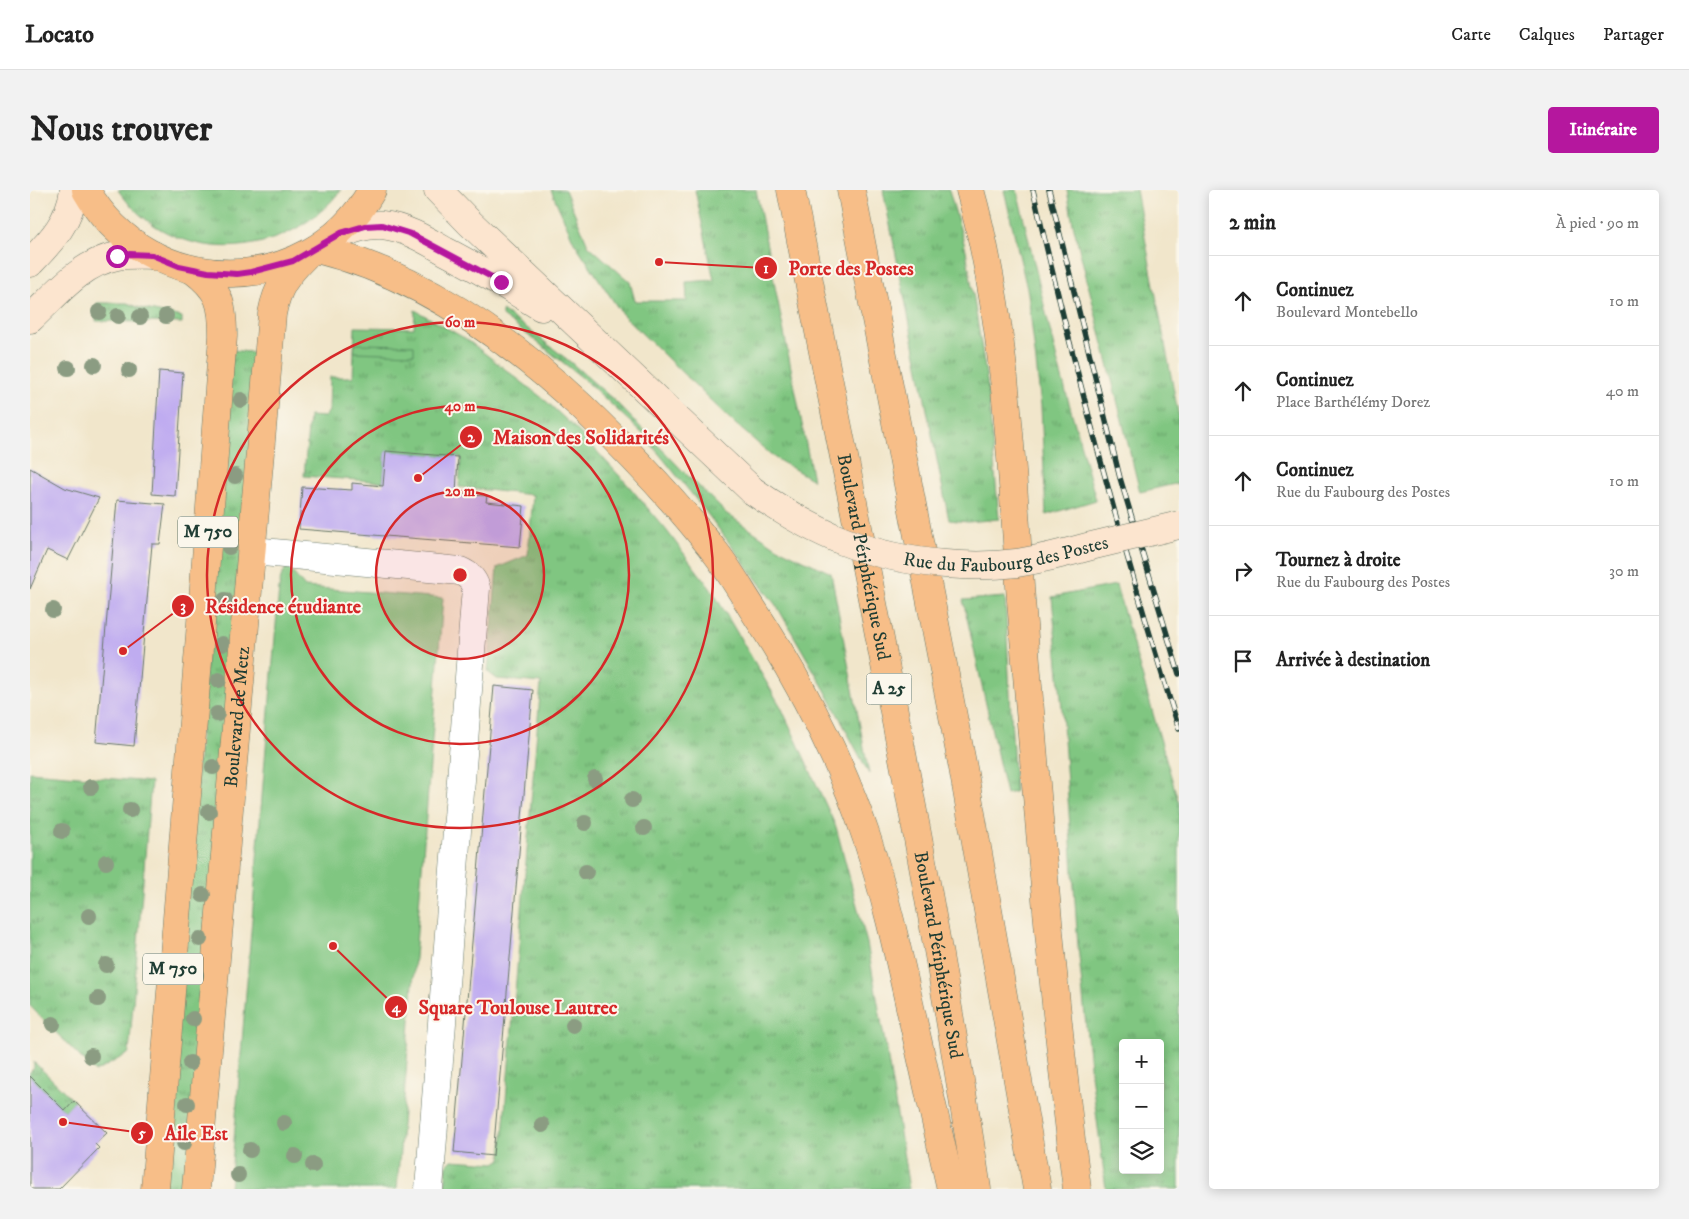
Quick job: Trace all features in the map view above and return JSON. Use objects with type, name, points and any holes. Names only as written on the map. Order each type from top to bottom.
[{"type":"main road","points":[[30,263],[57,235],[69,209],[74,190]]},
{"type":"main road","points":[[86,190],[98,208],[117,230],[152,255],[193,270],[222,274],[251,272],[279,266],[317,247],[369,264],[430,294],[479,324],[528,359],[577,403],[634,459],[682,512],[715,551],[772,639],[806,697],[842,774],[866,836],[894,933],[951,1189]]},
{"type":"main road","name":"Boulevard de Metz","points":[[196,1189],[216,981],[233,757],[274,305],[285,278],[317,247],[351,219],[372,190]]},
{"type":"main road","name":"Rue du Faubourg des Postes","points":[[438,190],[469,222],[753,491],[794,517],[855,546],[884,555],[927,562],[983,565],[1016,563],[1179,525]]},
{"type":"main road","name":"Boulevard Périphérique Sud","points":[[791,190],[905,767],[966,1113],[977,1189]]},
{"type":"main road","points":[[851,190],[963,768],[1037,1189]]},
{"type":"main road","points":[[970,190],[982,233],[990,273],[1002,370],[1047,913],[1061,1063],[1077,1189]]},
{"type":"main road","name":"Rue du Faubourg des Postes","points":[[317,247],[356,228],[374,225],[391,227],[406,232],[495,278],[602,349]]},
{"type":"main road","points":[[30,319],[80,271],[92,264],[130,254],[152,255]]},
{"type":"main road","name":"M 750","points":[[155,1189],[223,336],[221,302],[217,293],[204,278],[193,270]]},
{"type":"street","points":[[253,551],[460,571],[467,574],[473,580],[476,588],[428,1189]]},
{"type":"green space","points":[[118,190],[341,190],[317,214],[290,232],[260,243],[229,247],[198,244],[168,233],[141,215]]},
{"type":"green space","points":[[551,190],[565,190],[588,245],[630,282],[635,301],[687,301],[686,282],[714,280],[695,190],[756,190],[813,480],[775,458],[732,421],[622,314],[574,242]]},
{"type":"green space","points":[[883,190],[949,190],[966,250],[987,381],[999,519],[968,522],[949,520]]},
{"type":"green space","points":[[1004,190],[1017,190],[1057,360],[1096,500],[1046,515],[1041,406],[1028,293]]},
{"type":"green space","points":[[1067,190],[1136,190],[1179,418],[1179,483],[1140,492],[1073,224]]},
{"type":"green space","points":[[97,303],[127,303],[140,308],[182,317],[182,323],[96,321]]},
{"type":"green space","points":[[415,310],[466,339],[545,400],[579,432],[628,485],[667,531],[713,592],[781,707],[836,827],[867,943],[909,1189],[445,1189],[447,1165],[452,1160],[495,1163],[501,1159],[541,683],[497,679],[488,672],[497,568],[528,555],[533,495],[459,487],[461,457],[386,451],[383,482],[304,476],[309,416],[325,417],[329,411],[330,377],[353,377],[355,327],[414,328]]},
{"type":"green space","points":[[502,311],[568,360],[615,401],[727,514],[778,548],[831,573],[869,774],[825,690],[778,608],[703,508],[643,434],[585,380],[502,316]]},
{"type":"green space","points":[[355,344],[414,345],[414,354],[354,352]]},
{"type":"green space","points":[[232,350],[258,353],[189,1189],[163,1189]]},
{"type":"green space","points":[[287,566],[305,587],[443,598],[397,1189],[230,1189],[279,588],[281,577]]},
{"type":"green space","points":[[1116,585],[1179,804],[1179,1189],[1106,1189],[1090,1066],[1078,946],[1062,709],[1052,597]]},
{"type":"green space","points":[[1005,597],[1015,792],[1006,794],[963,600]]},
{"type":"green space","points":[[30,772],[151,782],[129,1053],[95,1072],[30,1006]]},
{"type":"green space","points":[[34,1062],[74,1101],[65,1111],[30,1076],[30,1072],[34,1068]]},
{"type":"building","points":[[159,371],[183,373],[175,496],[152,494]]},
{"type":"building","points":[[386,451],[458,457],[456,494],[487,496],[486,502],[524,506],[520,547],[299,529],[302,487],[352,490],[352,483],[383,486]]},
{"type":"building","points":[[30,468],[65,488],[99,498],[68,560],[47,550],[30,589]]},
{"type":"building","points":[[117,500],[165,504],[160,544],[152,544],[134,746],[96,742]]},
{"type":"building","points":[[494,686],[533,690],[493,1156],[454,1152]]},
{"type":"building","points":[[30,1076],[65,1111],[74,1101],[107,1133],[95,1144],[99,1148],[59,1189],[30,1189]]},
{"type":"railway","points":[[1033,190],[1101,461],[1138,596],[1179,729]]},
{"type":"railway","points":[[1049,190],[1120,478],[1179,674]]},
{"type":"place","name":"Porte des Postes","points":[[659,262]]},
{"type":"place","name":"Maison des Solidarités","points":[[418,478]]},
{"type":"place","name":"Résidence étudiante","points":[[123,651]]},
{"type":"place","name":"Square Toulouse Lautrec","points":[[333,946]]},
{"type":"place","name":"Aile Est","points":[[63,1122]]},
{"type":"route","points":[[117,256],[130,254],[152,255],[193,270],[237,274],[279,266],[306,255],[341,233],[365,226],[382,225],[401,230],[430,243],[501,282]]}]
